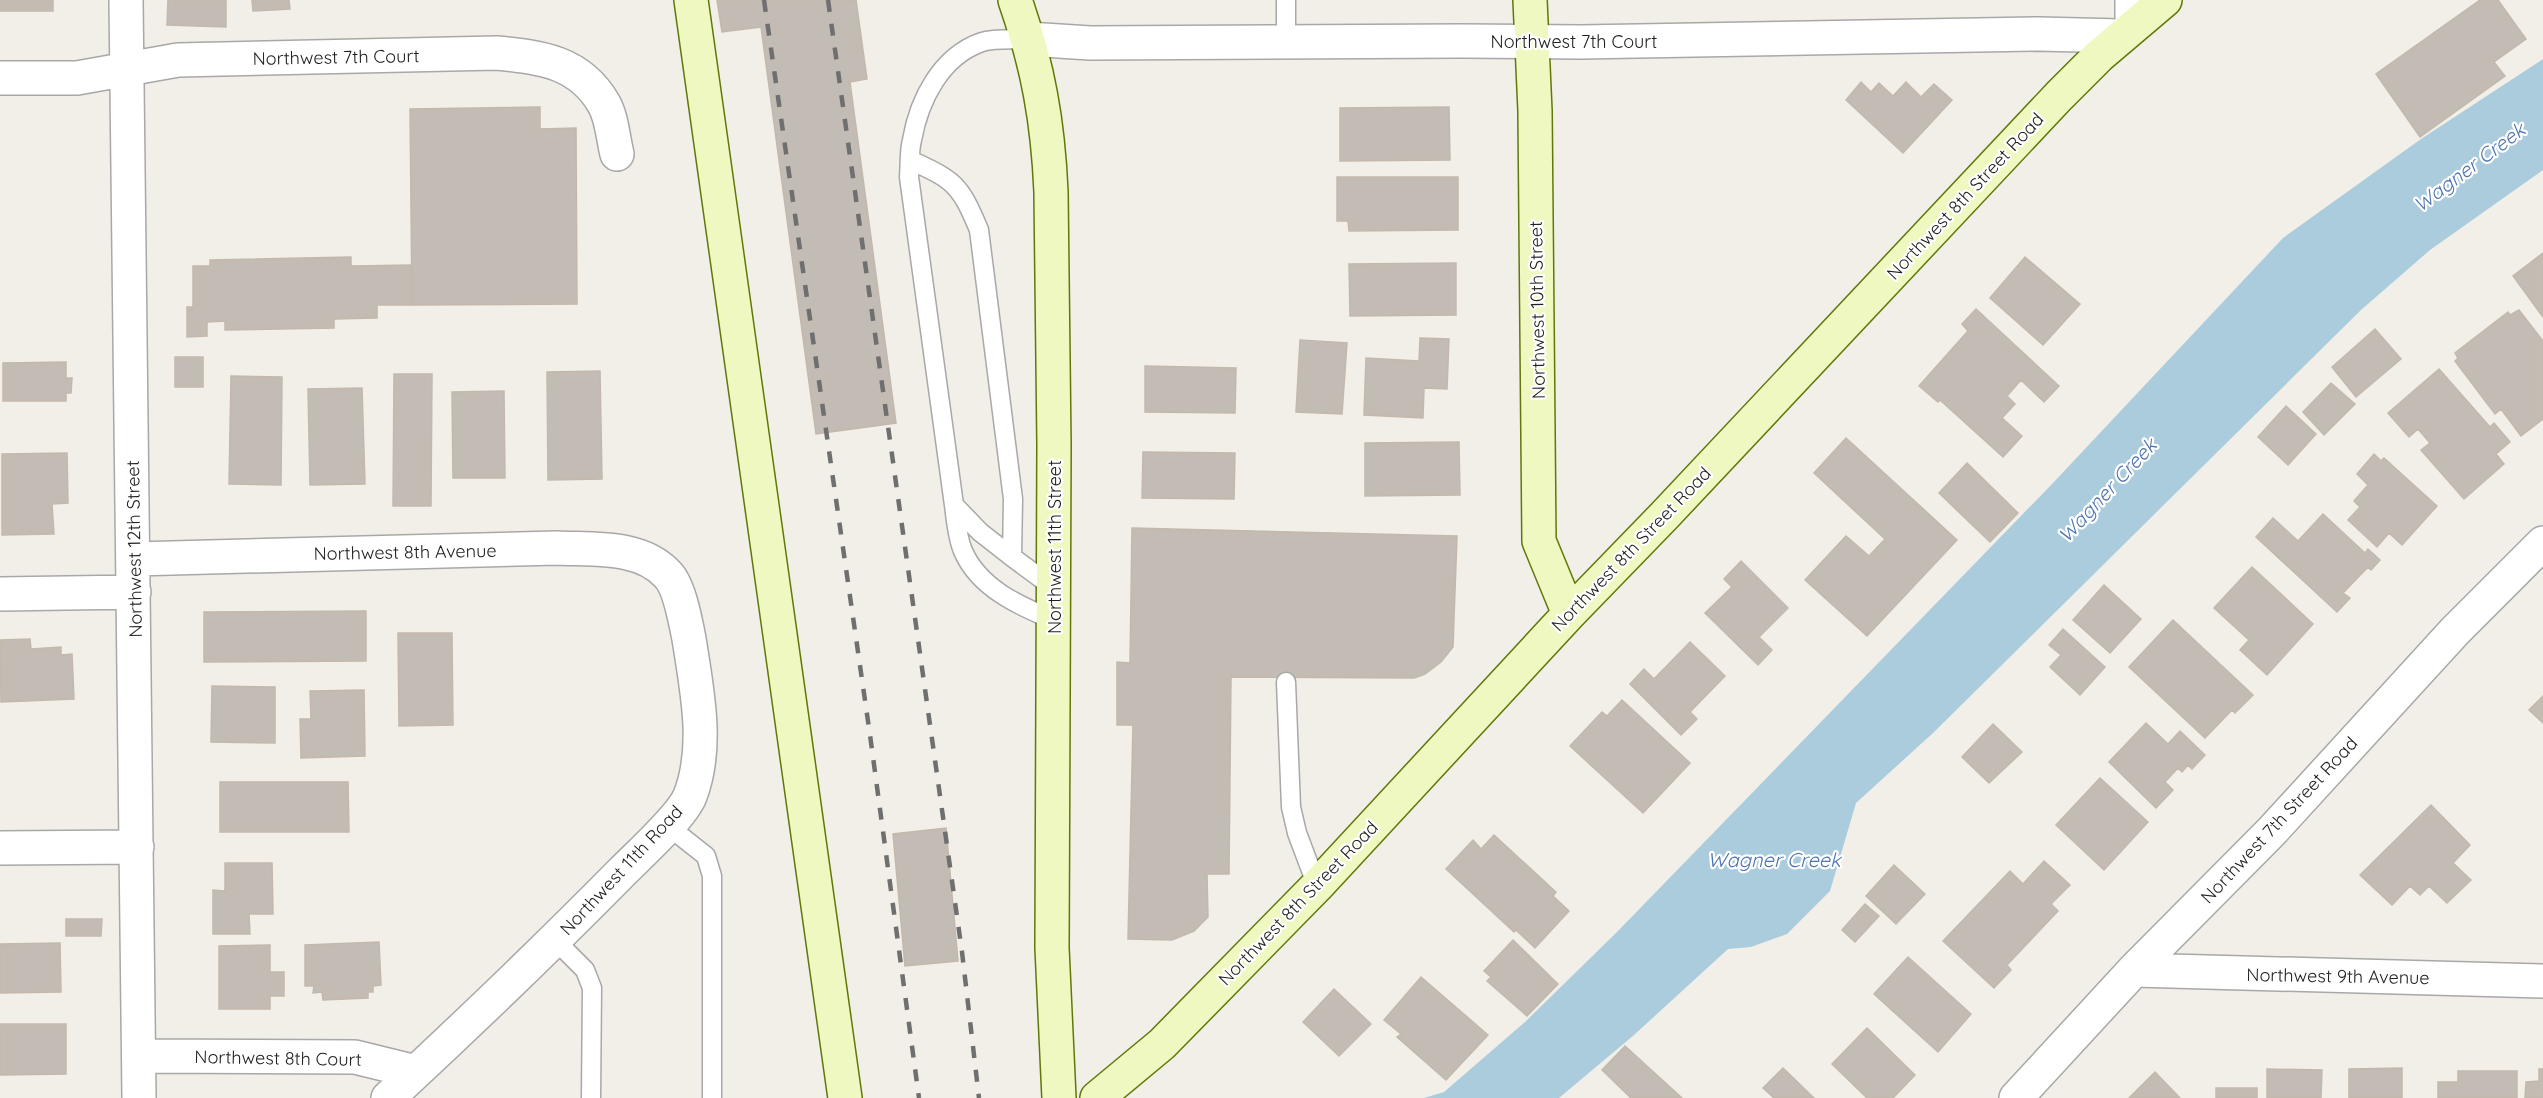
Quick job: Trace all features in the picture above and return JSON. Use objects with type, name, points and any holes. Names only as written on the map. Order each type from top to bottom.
[{"type":"street","name":"Northwest 12th Street","points":[[126,0],[139,1098]]},
{"type":"street","points":[[691,0],[845,1098]]},
{"type":"street","name":"Northwest 11th Street","points":[[1015,0],[1039,78],[1049,152],[1054,399],[1052,948],[1059,1098]]},
{"type":"street","name":"Northwest 10th Street","points":[[1530,0],[1535,111],[1539,541],[1569,614]]},
{"type":"street","name":"Northwest 8th Street Road","points":[[1097,1098],[1162,1044],[1317,886],[1569,614],[1673,507],[2128,21],[2165,0]]},
{"type":"street","name":"Northwest 7th Court","points":[[1028,39],[1090,43],[1286,43],[2055,34],[2128,21]]},
{"type":"street","name":"Northwest 7th Court","points":[[0,78],[77,78],[178,60],[497,53],[526,56],[557,62],[586,80],[605,106],[617,154]]},
{"type":"street","name":"Northwest 7th Street Road","points":[[2016,1098],[2134,970],[2272,831],[2455,631],[2543,543]]},
{"type":"street","name":"Northwest 8th Avenue","points":[[134,558],[556,548],[617,550],[649,560],[669,576]]},
{"type":"street","name":"Northwest 11th Road","points":[[388,1098],[555,940],[668,826],[689,798],[699,754],[700,714],[687,628],[669,576]]},
{"type":"street","points":[[0,594],[134,592]]},
{"type":"street","points":[[0,848],[137,847]]},
{"type":"street","name":"Northwest 9th Avenue","points":[[2134,970],[2543,981]]},
{"type":"street","name":"Northwest 8th Court","points":[[139,1056],[355,1057],[416,1072]]},
{"type":"lane","points":[[1286,0],[1286,43]]},
{"type":"lane","points":[[1028,39],[983,41],[953,58],[939,75],[922,102],[911,141],[912,209],[954,505],[964,551],[982,577],[1003,596],[1054,604]]},
{"type":"lane","points":[[910,160],[946,177],[969,205],[979,230],[1013,499],[1012,557]]},
{"type":"lane","points":[[954,505],[980,532],[1012,557],[1054,604]]},
{"type":"lane","points":[[1286,682],[1291,807],[1297,833],[1317,886]]},
{"type":"lane","points":[[668,826],[706,856],[712,876],[712,1098]]},
{"type":"lane","points":[[555,940],[585,970],[592,988],[591,1098]]},
{"type":"water","name":"Wagner Creek","points":[[2543,59],[2543,170],[2430,250],[2361,310],[1933,733],[1856,803],[1830,891],[1787,934],[1751,947],[1728,949],[1634,1035],[1559,1098],[1424,1098],[1444,1092],[1525,1022],[1617,932],[2053,483],[2283,238],[2421,139]]},
{"type":"building","points":[[0,0],[53,0],[53,11],[0,11]]},
{"type":"building","points":[[168,0],[226,0],[226,27],[167,25]]},
{"type":"building","points":[[252,0],[289,0],[290,9],[253,11]]},
{"type":"building","points":[[717,0],[856,0],[867,79],[850,82],[896,423],[816,434],[761,27],[722,32]]},
{"type":"building","points":[[2480,0],[2498,0],[2526,39],[2494,62],[2505,76],[2420,137],[2376,74]]},
{"type":"building","points":[[1861,82],[1871,92],[1879,83],[1893,96],[1906,82],[1921,97],[1934,84],[1952,100],[1903,153],[1846,100]]},
{"type":"building","points":[[540,107],[540,129],[576,128],[577,304],[412,305],[410,109]]},
{"type":"building","points":[[1449,107],[1450,160],[1340,161],[1340,108]]},
{"type":"building","points":[[1337,177],[1458,177],[1458,230],[1349,231],[1348,221],[1337,221]]},
{"type":"building","points":[[2543,253],[2543,317],[2513,276]]},
{"type":"building","points":[[351,257],[351,266],[412,265],[412,305],[377,305],[377,318],[334,319],[334,328],[225,330],[225,321],[207,322],[207,336],[187,337],[187,307],[193,307],[193,266],[210,266],[210,260]]},
{"type":"building","points":[[2025,257],[2080,304],[2043,345],[1990,298]]},
{"type":"building","points":[[1456,263],[1456,315],[1350,316],[1349,264]]},
{"type":"building","points":[[1976,309],[2059,386],[2044,402],[2021,380],[2007,396],[2015,404],[2002,418],[2022,436],[2003,457],[1940,400],[1938,402],[1919,386],[1968,331],[1962,324]]},
{"type":"building","points":[[2519,310],[2543,341],[2543,419],[2521,436],[2501,409],[2495,414],[2455,361],[2458,358],[2455,353],[2508,312],[2510,315]]},
{"type":"building","points":[[2375,329],[2401,359],[2356,397],[2332,367]]},
{"type":"building","points":[[1420,338],[1449,339],[1447,389],[1424,388],[1423,418],[1364,415],[1366,358],[1419,361]]},
{"type":"building","points":[[1300,340],[1347,343],[1342,414],[1296,412]]},
{"type":"building","points":[[175,357],[203,357],[203,387],[175,387]]},
{"type":"building","points":[[66,362],[66,378],[72,378],[71,393],[66,393],[66,401],[3,401],[3,363]]},
{"type":"building","points":[[1145,366],[1236,368],[1235,413],[1145,412]]},
{"type":"building","points":[[2439,369],[2490,427],[2494,423],[2510,442],[2496,454],[2504,464],[2464,499],[2421,450],[2430,443],[2418,429],[2409,437],[2388,413]]},
{"type":"building","points":[[600,371],[602,479],[548,480],[547,372]]},
{"type":"building","points":[[394,374],[432,374],[431,506],[393,506]]},
{"type":"building","points":[[231,376],[282,377],[281,485],[229,484]]},
{"type":"building","points":[[2331,383],[2355,404],[2324,435],[2303,412]]},
{"type":"building","points":[[362,388],[365,484],[310,485],[308,389]]},
{"type":"building","points":[[504,391],[505,478],[453,478],[452,392]]},
{"type":"building","points":[[2286,406],[2316,434],[2288,465],[2258,437]]},
{"type":"building","points":[[1846,438],[1957,540],[1867,636],[1805,580],[1846,536],[1869,556],[1885,539],[1814,473]]},
{"type":"building","points":[[1459,442],[1460,495],[1365,496],[1365,443]]},
{"type":"building","points":[[1143,452],[1235,453],[1234,499],[1142,498]]},
{"type":"building","points":[[67,453],[68,503],[52,504],[54,534],[2,535],[2,454]]},
{"type":"building","points":[[2374,454],[2381,461],[2384,458],[2437,506],[2402,545],[2389,533],[2377,547],[2348,520],[2360,507],[2354,501],[2368,485],[2357,474]]},
{"type":"building","points":[[1967,463],[2018,513],[1990,542],[1939,493]]},
{"type":"building","points":[[2323,514],[2365,553],[2368,549],[2380,560],[2371,570],[2368,567],[2343,593],[2350,598],[2337,612],[2256,537],[2273,518],[2298,541]]},
{"type":"building","points":[[1132,528],[1457,536],[1453,647],[1441,662],[1425,674],[1414,678],[1231,677],[1229,874],[1207,874],[1208,917],[1194,931],[1172,940],[1128,939],[1133,725],[1117,725],[1117,662],[1130,663]]},
{"type":"building","points":[[1741,561],[1788,608],[1759,637],[1772,650],[1758,665],[1705,613],[1732,587],[1724,579]]},
{"type":"building","points":[[2252,567],[2313,624],[2267,675],[2240,650],[2249,640],[2214,608]]},
{"type":"building","points":[[2104,585],[2141,619],[2110,653],[2073,620]]},
{"type":"building","points":[[366,611],[366,661],[204,662],[204,612]]},
{"type":"building","points":[[2173,620],[2253,695],[2235,713],[2232,710],[2205,738],[2129,667]]},
{"type":"building","points":[[2063,629],[2105,667],[2080,695],[2050,667],[2061,655],[2049,645]]},
{"type":"building","points":[[398,633],[452,633],[453,725],[399,726]]},
{"type":"building","points":[[30,639],[31,649],[61,647],[61,655],[72,654],[74,699],[1,702],[0,640]]},
{"type":"building","points":[[1690,642],[1725,676],[1690,712],[1697,719],[1681,735],[1630,684],[1644,669],[1654,679]]},
{"type":"building","points":[[212,686],[275,687],[275,743],[211,742]]},
{"type":"building","points":[[364,690],[365,756],[301,758],[300,719],[311,719],[310,691]]},
{"type":"building","points":[[2543,696],[2543,723],[2529,710]]},
{"type":"building","points":[[1622,700],[1690,763],[1643,813],[1570,746],[1602,712],[1607,716]]},
{"type":"building","points":[[2146,723],[2168,744],[2180,731],[2205,755],[2192,769],[2188,765],[2182,772],[2178,768],[2165,782],[2173,790],[2156,808],[2109,762]]},
{"type":"building","points":[[1993,724],[2022,752],[1989,783],[1962,757]]},
{"type":"building","points":[[2100,778],[2148,822],[2104,870],[2056,825]]},
{"type":"building","points":[[220,782],[348,782],[349,832],[220,832]]},
{"type":"building","points":[[2431,805],[2470,845],[2453,863],[2471,880],[2447,903],[2429,886],[2420,895],[2410,886],[2392,905],[2360,875]]},
{"type":"building","points":[[946,828],[958,961],[905,966],[893,834]]},
{"type":"building","points":[[1494,835],[1556,892],[1553,896],[1569,911],[1535,948],[1516,930],[1514,932],[1446,869],[1473,840],[1481,849]]},
{"type":"building","points":[[2044,861],[2070,885],[2051,904],[2058,911],[2007,965],[2011,970],[1994,988],[1943,941],[2010,871],[2023,884]]},
{"type":"building","points":[[225,863],[272,863],[273,914],[249,914],[250,934],[213,934],[213,890],[225,891]]},
{"type":"building","points":[[1894,865],[1925,894],[1896,924],[1866,896]]},
{"type":"building","points":[[1865,904],[1879,916],[1855,942],[1842,930]]},
{"type":"building","points":[[66,919],[102,919],[101,936],[66,936]]},
{"type":"building","points":[[1513,940],[1558,984],[1527,1016],[1487,981],[1491,977],[1484,971]]},
{"type":"building","points":[[379,942],[381,985],[373,986],[373,992],[368,992],[368,998],[323,1000],[322,992],[313,993],[314,986],[305,986],[305,945]]},
{"type":"building","points":[[60,943],[61,992],[0,993],[0,944]]},
{"type":"building","points":[[270,945],[270,972],[284,972],[284,996],[270,996],[270,1009],[219,1009],[219,946]]},
{"type":"building","points":[[1908,957],[1971,1014],[1938,1052],[1874,994]]},
{"type":"building","points":[[1421,977],[1488,1035],[1446,1080],[1397,1037],[1401,1034],[1384,1020]]},
{"type":"building","points":[[1334,989],[1371,1024],[1339,1056],[1303,1022]]},
{"type":"building","points":[[0,1024],[66,1024],[66,1074],[0,1075]]},
{"type":"building","points":[[1867,1028],[1915,1075],[1893,1098],[1867,1098],[1832,1064]]},
{"type":"building","points":[[1625,1046],[1682,1098],[1631,1098],[1602,1070]]},
{"type":"building","points":[[1783,1068],[1814,1098],[1774,1098],[1763,1088]]},
{"type":"building","points":[[2402,1068],[2402,1098],[2349,1098],[2349,1069]]},
{"type":"building","points":[[2267,1069],[2322,1070],[2321,1098],[2267,1098]]},
{"type":"building","points":[[2539,1069],[2543,1069],[2543,1098],[2525,1098],[2526,1082],[2539,1081]]},
{"type":"building","points":[[2458,1071],[2517,1071],[2517,1098],[2438,1098],[2438,1082],[2458,1082]]},
{"type":"building","points":[[2155,1072],[2180,1098],[2129,1098]]},
{"type":"building","points":[[2216,1088],[2257,1088],[2257,1098],[2216,1098]]},
{"type":"railway","points":[[764,0],[870,735],[919,1098]]},
{"type":"railway","points":[[828,0],[962,952],[979,1098]]}]
